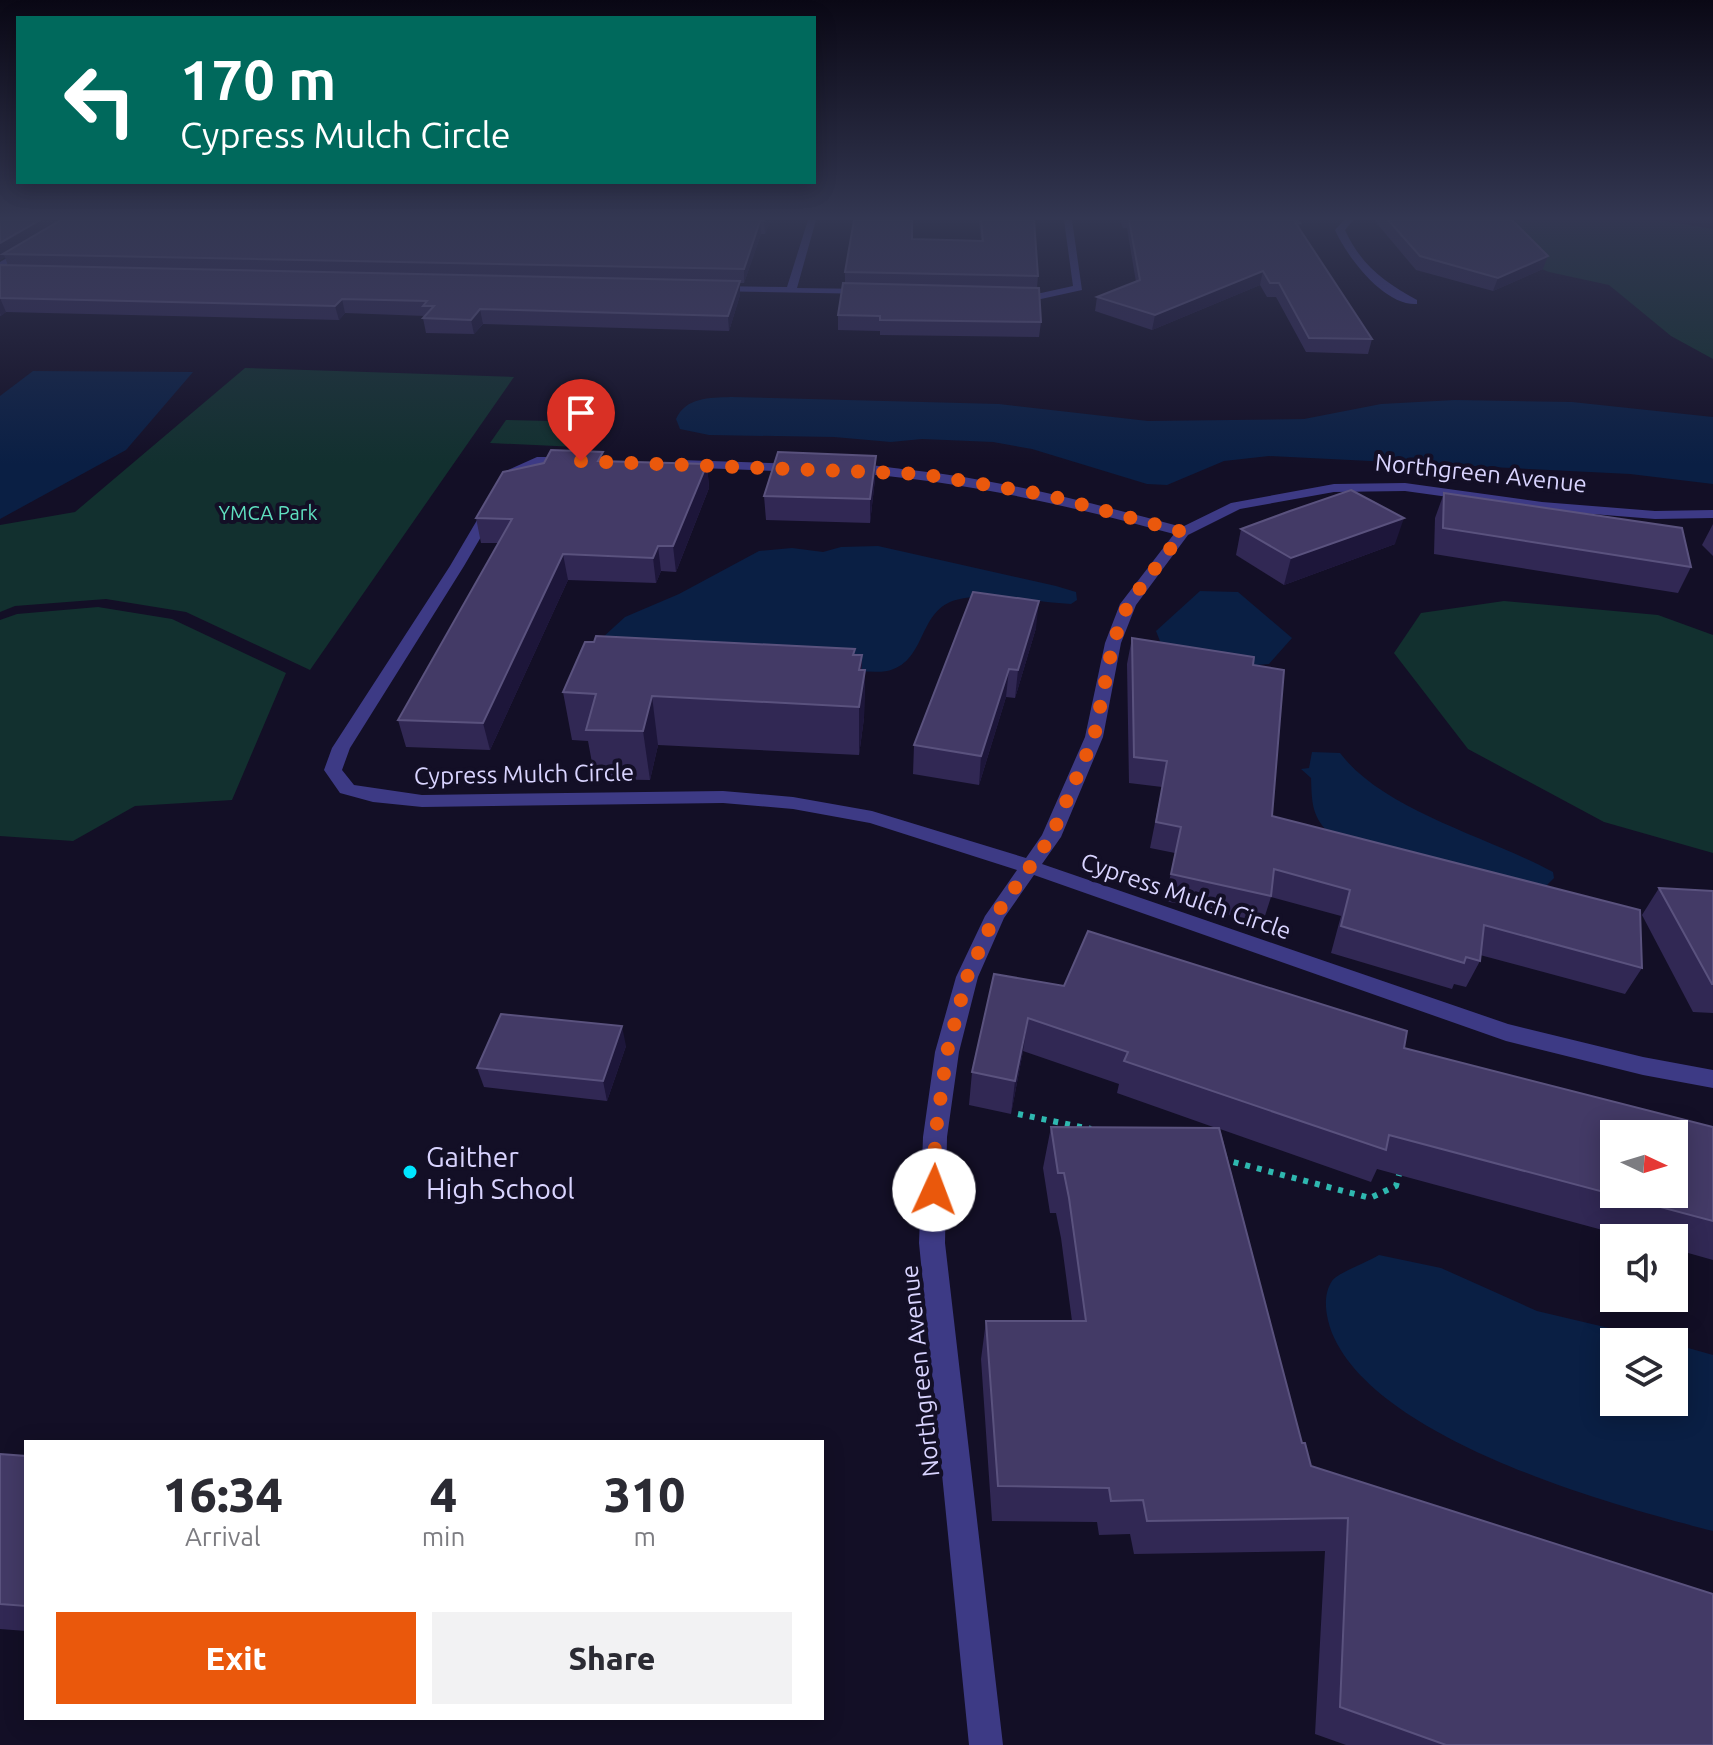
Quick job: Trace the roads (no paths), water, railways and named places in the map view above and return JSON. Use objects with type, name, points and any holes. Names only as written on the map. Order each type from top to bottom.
[{"type":"street","name":"Cypress Mulch Circle","points":[[598,462],[537,461],[511,474],[457,566],[341,748],[333,770],[347,789],[373,796],[422,801],[723,797],[793,803],[872,817],[1031,867],[1506,1032],[1643,1066],[1713,1079]]},
{"type":"street","points":[[662,464],[922,474],[1047,495],[1183,532]]},
{"type":"street","name":"Northgreen Avenue","points":[[986,1745],[932,1243],[935,1137],[947,1052],[967,977],[995,916],[1051,837],[1094,737],[1113,643],[1128,604],[1183,532],[1236,506],[1334,488],[1405,487],[1542,506],[1655,515],[1713,514]]},
{"type":"water","points":[[33,371],[193,372],[126,450],[0,519],[0,396]]},
{"type":"water","points":[[731,397],[999,404],[1148,421],[1304,419],[1381,404],[1455,400],[1572,402],[1713,417],[1713,484],[1630,474],[1269,456],[1224,461],[1167,485],[1147,484],[1032,449],[993,442],[922,439],[891,442],[834,437],[709,435],[680,429],[676,419],[686,406],[699,400]]},
{"type":"water","points":[[878,546],[1056,586],[1076,592],[1077,600],[1071,604],[978,597],[950,602],[932,618],[908,659],[887,671],[868,672],[818,663],[754,658],[590,649],[625,617],[679,594],[759,551],[792,548],[823,552],[841,547]]},
{"type":"water","points":[[1200,591],[1238,592],[1292,638],[1269,664],[1233,667],[1165,654],[1156,631]]},
{"type":"water","points":[[1312,752],[1340,753],[1359,773],[1410,807],[1527,859],[1553,872],[1554,878],[1546,886],[1328,832],[1315,813],[1311,778],[1301,769],[1309,768]]},
{"type":"water","points":[[1379,1255],[1441,1268],[1537,1311],[1609,1328],[1600,1328],[1600,1416],[1688,1416],[1688,1348],[1713,1355],[1713,1531],[1616,1504],[1500,1462],[1445,1436],[1396,1405],[1357,1371],[1332,1333],[1326,1300],[1332,1281]]},
{"type":"place","name":"Gaither High School","points":[[410,1172]]},
{"type":"park label","name":"YMCA Park","points":[[268,512]]}]
